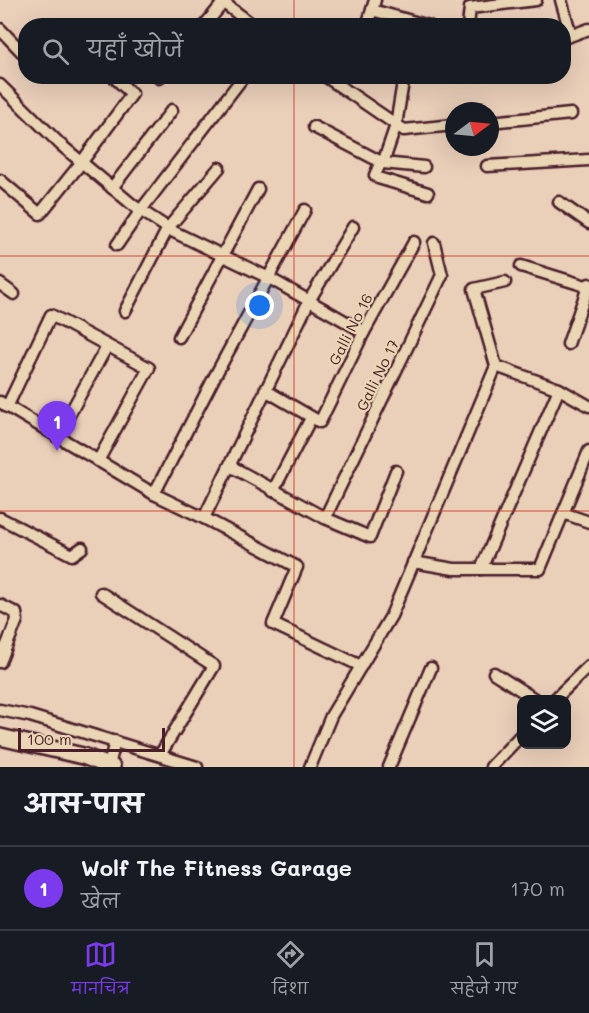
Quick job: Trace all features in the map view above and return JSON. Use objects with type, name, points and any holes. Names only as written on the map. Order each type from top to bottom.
[{"type":"main road","points":[[0,737],[83,756],[110,766]]},
{"type":"street","points":[[469,18],[470,8],[536,0]]},
{"type":"street","points":[[561,0],[564,18]]},
{"type":"street","points":[[210,18],[222,1],[244,18]]},
{"type":"street","points":[[373,5],[408,18]]},
{"type":"street","points":[[0,29],[18,49]]},
{"type":"street","points":[[571,35],[589,29]]},
{"type":"street","points":[[0,180],[40,214],[132,94],[121,84]]},
{"type":"street","points":[[117,245],[141,210],[238,84]]},
{"type":"street","points":[[337,84],[404,130],[445,126]]},
{"type":"street","points":[[404,84],[396,125],[382,163],[375,175],[378,178],[428,193]]},
{"type":"street","points":[[0,85],[81,163],[141,210],[168,228],[269,278],[364,332]]},
{"type":"street","points":[[112,188],[172,110]]},
{"type":"street","points":[[499,121],[571,114]]},
{"type":"street","points":[[314,127],[382,163],[424,167]]},
{"type":"street","points":[[487,166],[589,160]]},
{"type":"street","points":[[126,311],[168,228],[219,168]]},
{"type":"street","points":[[179,337],[258,189]]},
{"type":"street","points":[[559,202],[589,223]]},
{"type":"street","points":[[154,494],[305,210]]},
{"type":"street","points":[[204,518],[309,301],[353,228]]},
{"type":"street","name":"Galli No 16","points":[[311,418],[320,423],[364,332],[414,242]]},
{"type":"street","name":"Galli No 17","points":[[325,518],[442,275],[434,243]]},
{"type":"street","points":[[520,266],[589,286],[568,344]]},
{"type":"street","points":[[310,767],[331,716],[391,616],[496,366],[474,289],[506,282]]},
{"type":"street","points":[[0,284],[14,294]]},
{"type":"street","points":[[98,461],[149,368],[51,315],[4,405],[57,437],[154,494],[297,567],[273,624],[361,666]]},
{"type":"street","points":[[57,437],[107,346]]},
{"type":"street","points":[[496,366],[559,389],[589,406]]},
{"type":"street","points":[[481,569],[559,389]]},
{"type":"street","points":[[265,390],[311,418],[273,491]]},
{"type":"street","points":[[413,562],[454,569],[540,569],[589,451]]},
{"type":"street","points":[[230,466],[325,518],[370,537],[396,471]]},
{"type":"street","points":[[563,513],[589,522]]},
{"type":"street","points":[[0,518],[72,555],[82,548]]},
{"type":"street","points":[[101,593],[214,666],[160,755]]},
{"type":"street","points":[[0,605],[12,610],[17,616],[0,662]]},
{"type":"street","points":[[558,695],[589,666]]},
{"type":"street","points":[[389,767],[431,668]]},
{"type":"street","points":[[494,673],[530,695]]},
{"type":"street","points":[[0,710],[30,716],[196,767]]},
{"type":"street","points":[[491,767],[517,739]]},
{"type":"street","points":[[110,766],[115,741]]},
{"type":"place","name":"Wolf The Fitness Garage","points":[[57,451]]}]
